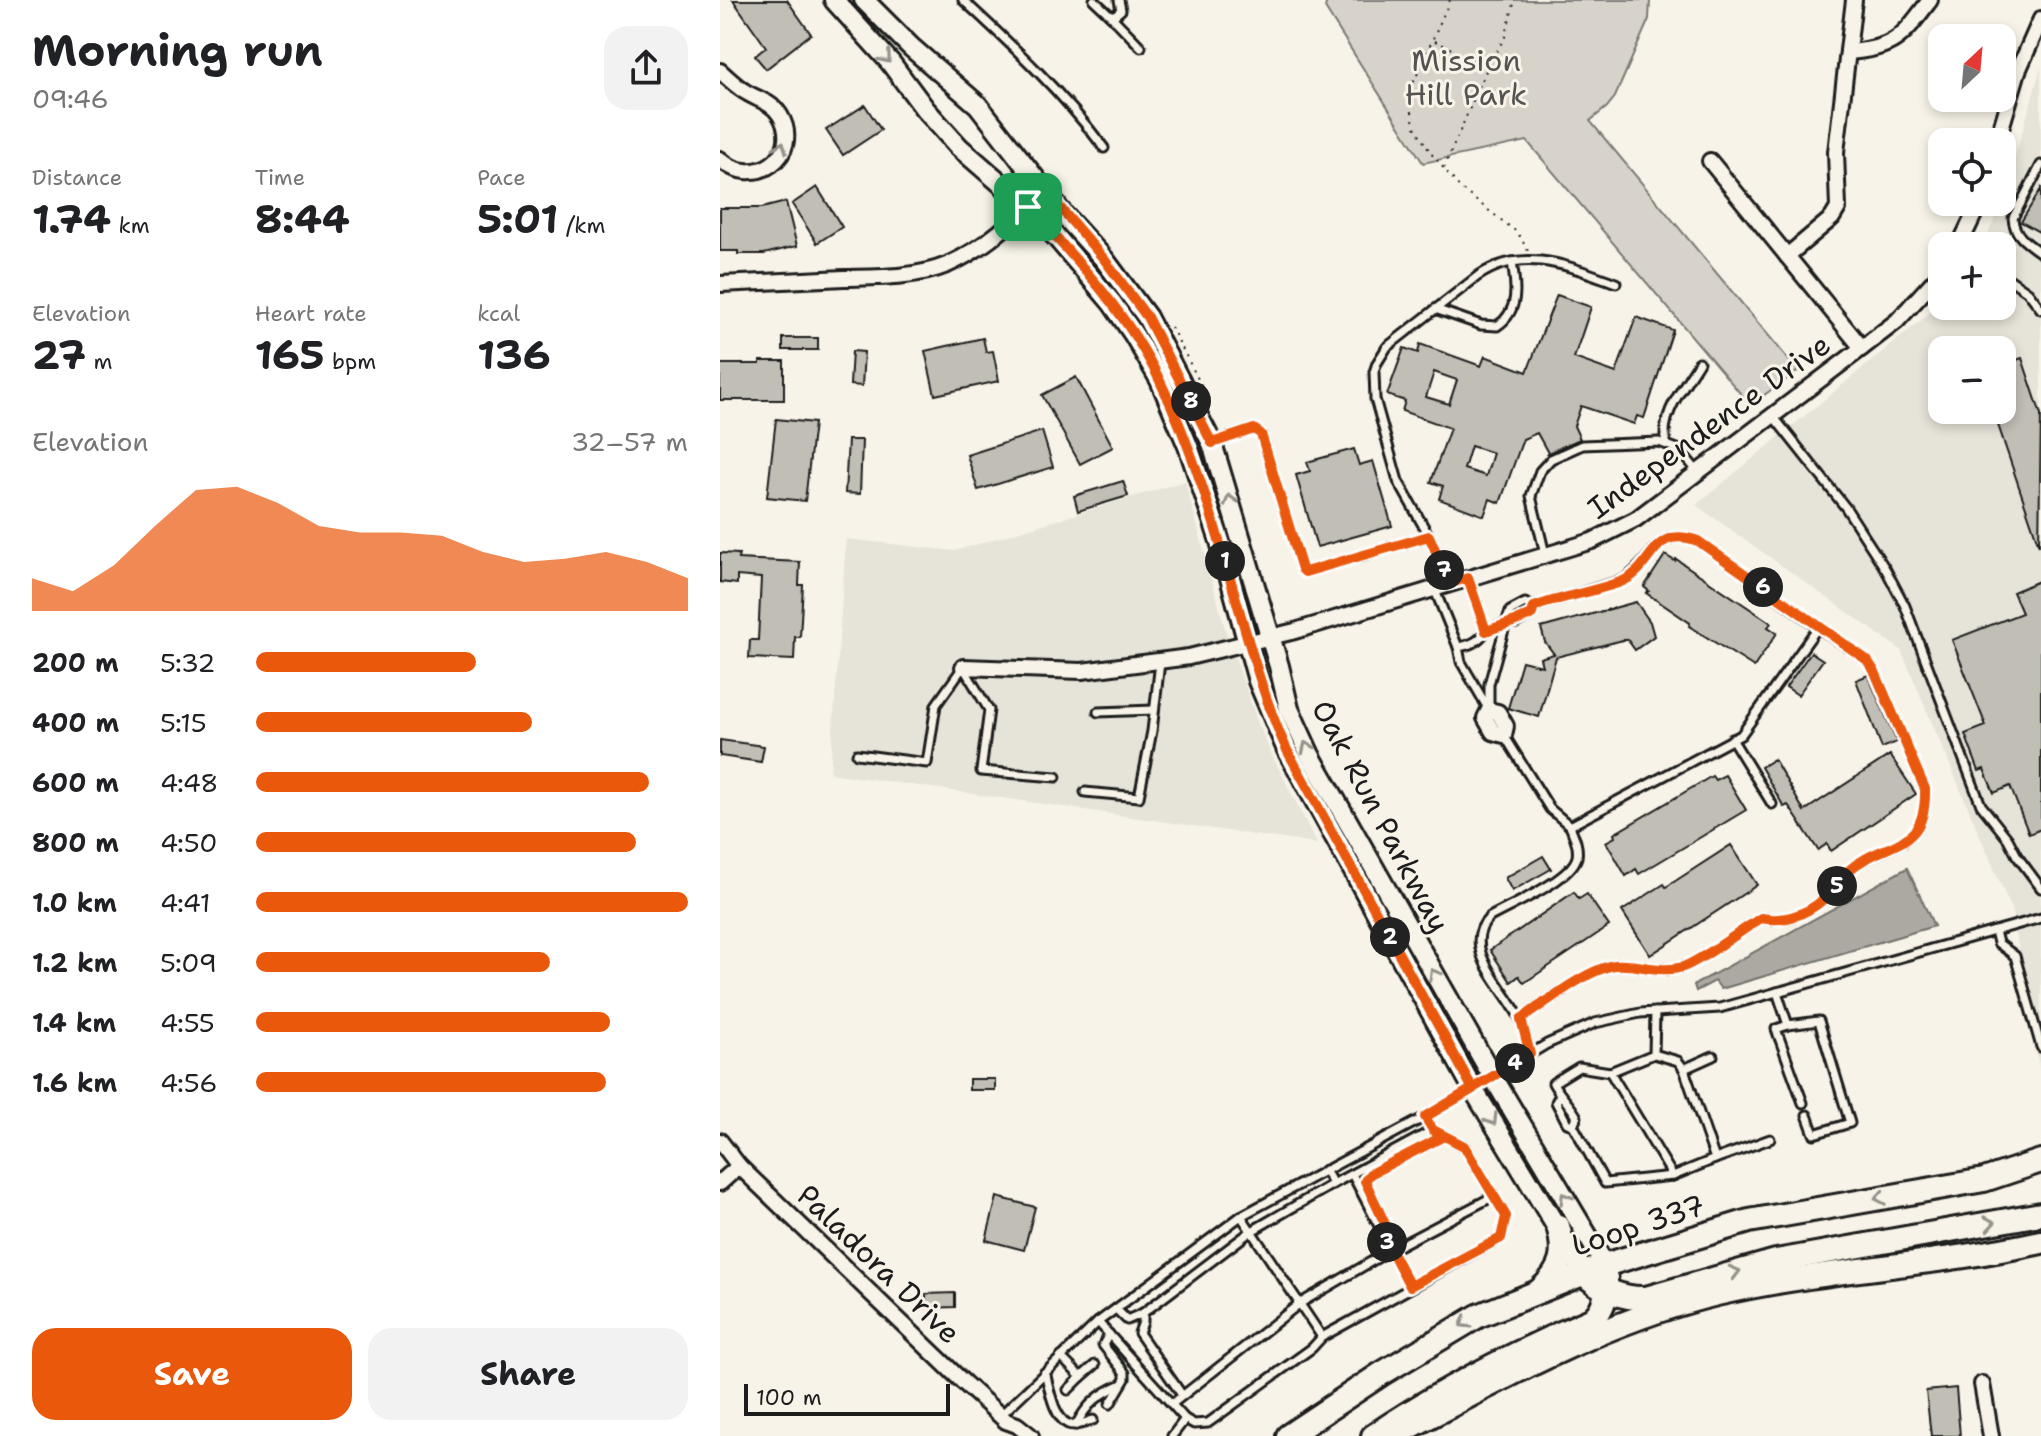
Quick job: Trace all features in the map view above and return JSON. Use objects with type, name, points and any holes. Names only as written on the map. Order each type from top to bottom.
[{"type":"main road","name":"Loop 337","points":[[1288,1436],[1381,1374],[1478,1316],[1595,1270],[1749,1221],[1984,1180],[2041,1161]]},
{"type":"main road","points":[[1595,1270],[1606,1289],[1633,1299],[1646,1298],[1776,1261],[2041,1214]]},
{"type":"main road","points":[[1537,1293],[1553,1278],[1562,1263],[1563,1244],[1558,1226]]},
{"type":"main road","points":[[1396,1436],[1528,1365],[1628,1323],[1717,1294],[2041,1242]]},
{"type":"main road","points":[[1373,1436],[1408,1412],[1481,1371],[1591,1320],[1601,1313],[1606,1289]]},
{"type":"street","name":"Oak Run Parkway","points":[[834,0],[890,62],[925,109],[959,147],[1028,207],[1112,303],[1160,380],[1199,474],[1258,681],[1287,750],[1473,1089],[1558,1226],[1595,1270]]},
{"type":"street","points":[[1787,256],[1832,218],[1838,208],[1836,152],[1854,0]]},
{"type":"street","points":[[1848,52],[1877,50],[1905,33],[1930,0]]},
{"type":"street","name":"Oak Run Parkway","points":[[873,3],[978,105],[1104,259],[1147,317],[1212,443],[1271,638],[1289,709],[1310,755],[1493,1077],[1595,1270]]},
{"type":"street","points":[[2001,128],[2022,60],[2041,19]]},
{"type":"street","points":[[720,71],[776,110],[785,127],[786,137],[774,163],[757,172],[737,171],[720,159]]},
{"type":"street","points":[[1710,161],[1862,348]]},
{"type":"street","points":[[720,284],[924,272],[976,250],[1002,231],[1044,189]]},
{"type":"street","name":"Independence Drive","points":[[963,667],[1082,671],[1160,662],[1271,638],[1592,541],[1622,527],[1773,416],[1905,313],[1928,288]]},
{"type":"street","points":[[1489,710],[1498,712],[1506,726],[1504,735]]},
{"type":"street","name":"Paladora Drive","points":[[720,1141],[739,1166],[1003,1418],[1031,1436]]},
{"type":"street","points":[[720,1183],[739,1166]]},
{"type":"street","points":[[1982,1384],[1991,1436]]},
{"type":"street","name":"Paladora Drive","points":[[1003,1418],[1011,1436]]},
{"type":"lane","points":[[963,0],[1009,42],[1081,117],[1104,148]]},
{"type":"lane","points":[[1094,0],[1141,47]]},
{"type":"lane","points":[[1110,15],[1121,10],[1119,0]]},
{"type":"lane","points":[[2041,165],[2013,218],[2021,238],[2041,253]]},
{"type":"lane","points":[[1450,583],[1429,536],[1398,481],[1375,399],[1372,381],[1377,363],[1387,347],[1486,270],[1533,259],[1552,261],[1616,283]]},
{"type":"lane","points":[[1435,309],[1481,325],[1497,326],[1509,314],[1515,299],[1512,262]]},
{"type":"lane","points":[[2016,284],[2028,292],[2041,309]]},
{"type":"lane","points":[[1666,444],[1665,421],[1699,362]]},
{"type":"lane","points":[[1773,416],[1846,508],[1886,570],[1905,606],[1981,805],[2041,888]]},
{"type":"lane","points":[[1212,443],[1254,429],[1261,434],[1305,572],[1429,536]]},
{"type":"lane","points":[[1545,557],[1531,496],[1540,471],[1551,459],[1582,445],[1666,444],[1680,450],[1697,471]]},
{"type":"lane","points":[[1489,710],[1489,684],[1510,611],[1525,603],[1534,607],[1623,580],[1635,572],[1653,550],[1682,535],[1698,541],[1867,660],[1925,789],[1926,810],[1921,823],[1910,836],[1848,871],[1817,906],[1777,921],[1761,918],[1684,967],[1652,970],[1629,964],[1611,965],[1553,994],[1521,1019]]},
{"type":"lane","points":[[1468,578],[1486,631]]},
{"type":"lane","points":[[1434,588],[1461,662],[1489,710]]},
{"type":"lane","points":[[1458,647],[1479,640],[1486,631],[1506,623],[1516,623],[1532,614],[1534,607]]},
{"type":"lane","points":[[1570,826],[1741,735],[1818,627]]},
{"type":"lane","points":[[1085,792],[1139,797],[1160,662]]},
{"type":"lane","points":[[857,754],[927,763],[936,705],[963,667],[989,710],[981,771],[1056,777]]},
{"type":"lane","points":[[1098,712],[1154,710]]},
{"type":"lane","points":[[1504,735],[1550,809],[1570,826],[1577,851],[1574,865],[1562,877],[1490,917],[1481,926],[1478,935],[1486,964],[1521,1019],[1530,1054]]},
{"type":"lane","points":[[1732,739],[1772,804]]},
{"type":"lane","points":[[1003,1418],[1045,1372],[1098,1322],[1241,1216],[1425,1117],[1530,1054],[1579,1029],[1613,1018],[1720,1008],[2041,918]]},
{"type":"lane","points":[[1995,931],[1998,943],[2015,956],[2041,1047]]},
{"type":"lane","points":[[1777,992],[1788,1025]]},
{"type":"lane","points":[[1654,1054],[1655,1012]]},
{"type":"lane","points":[[1803,1103],[1776,1029],[1819,1021],[1850,1123],[1814,1134],[1807,1115]]},
{"type":"lane","points":[[1715,1159],[1684,1069],[1678,1061],[1654,1054],[1610,1072],[1579,1067],[1553,1083],[1577,1117],[1573,1125],[1605,1183],[1673,1176],[1770,1139]]},
{"type":"lane","points":[[1684,1069],[1713,1056]]},
{"type":"lane","points":[[1610,1072],[1673,1176]]},
{"type":"lane","points":[[1098,1322],[1185,1419],[1194,1424],[1208,1423],[1312,1348],[1322,1337],[1501,1238],[1506,1216],[1464,1146],[1442,1137],[1425,1117]]},
{"type":"lane","points":[[1116,1309],[1127,1320],[1143,1313],[1250,1232],[1433,1130]]},
{"type":"lane","points":[[1384,1237],[1385,1224],[1365,1181],[1370,1174],[1442,1137]]},
{"type":"lane","points":[[1325,1170],[1333,1184]]},
{"type":"lane","points":[[1352,1174],[1410,1286]]},
{"type":"lane","points":[[1172,1404],[1299,1304],[1391,1250],[1494,1196]]},
{"type":"lane","points":[[1241,1216],[1322,1337]]},
{"type":"lane","points":[[1143,1313],[1139,1333],[1182,1395]]},
{"type":"lane","points":[[1109,1334],[1103,1345],[1125,1373],[1125,1379],[1110,1404]]},
{"type":"lane","points":[[1061,1357],[1081,1377]]},
{"type":"lane","points":[[1068,1390],[1095,1365]]},
{"type":"lane","points":[[1045,1372],[1059,1416],[1067,1424],[1093,1420]]},
{"type":"lane","points":[[1076,1425],[1084,1409],[1101,1393],[1120,1385]]},
{"type":"lane","points":[[1172,1436],[1185,1419]]},
{"type":"path","points":[[1450,0],[1409,93],[1414,125],[1430,152],[1461,189],[1518,233],[1533,259]]},
{"type":"path","points":[[1444,169],[1488,66],[1505,37],[1515,0]]},
{"type":"path","points":[[1434,41],[1488,66]]},
{"type":"shaded area","points":[[2041,67],[2041,1077],[2012,911],[1901,650],[1696,505],[1928,314],[1928,320],[2016,320],[2016,232],[1989,232],[1996,216],[2016,216],[2016,154]]},
{"type":"shaded area","points":[[1185,481],[1225,628],[1256,718],[1317,844],[830,773],[846,539],[955,551]]},
{"type":"shaded area","points":[[1907,868],[1934,926],[1721,989],[1715,981],[1696,991],[1694,985]]},
{"type":"green space","name":"Mission Hill Park","points":[[1327,0],[1650,0],[1649,19],[1615,97],[1590,121],[1798,371],[1750,405],[1527,141],[1423,163],[1325,8]]},
{"type":"building","points":[[733,0],[787,0],[811,34],[766,69],[755,56],[766,47]]},
{"type":"building","points":[[865,105],[881,130],[843,155],[826,130]]},
{"type":"building","points":[[817,187],[842,227],[817,243],[792,204]]},
{"type":"building","points":[[2041,189],[2041,233],[2021,222]]},
{"type":"building","points":[[786,202],[797,246],[764,254],[720,251],[720,208],[762,208]]},
{"type":"building","points":[[1557,295],[1591,307],[1574,358],[1616,373],[1636,317],[1673,330],[1644,418],[1637,416],[1634,424],[1581,406],[1574,426],[1580,439],[1548,453],[1537,433],[1523,439],[1500,503],[1490,499],[1484,516],[1439,499],[1443,486],[1431,482],[1450,428],[1402,411],[1405,401],[1387,395],[1404,348],[1418,353],[1420,344],[1481,366],[1485,356],[1527,372]],"holes":[[[1434,372],[1457,380],[1449,404],[1426,397]],[[1471,446],[1493,453],[1486,476],[1464,469]]]},
{"type":"building","points":[[783,338],[818,338],[818,350],[783,350]]},
{"type":"building","points":[[983,338],[986,352],[993,351],[999,381],[935,395],[925,351]]},
{"type":"building","points":[[852,351],[864,352],[862,386],[850,385]]},
{"type":"building","points":[[2022,358],[2041,415],[2039,546],[1998,424],[2016,424],[2016,360]]},
{"type":"building","points":[[760,361],[784,361],[784,400],[720,400],[720,364],[760,364]]},
{"type":"building","points":[[1076,377],[1113,447],[1080,464],[1042,395]]},
{"type":"building","points":[[776,419],[814,423],[805,501],[767,497]]},
{"type":"building","points":[[1042,431],[1053,467],[978,490],[967,455]]},
{"type":"building","points":[[848,440],[862,440],[860,494],[845,493]]},
{"type":"building","points":[[1354,449],[1359,465],[1373,461],[1392,526],[1317,547],[1296,475],[1310,471],[1307,462]]},
{"type":"building","points":[[1123,481],[1128,496],[1078,511],[1074,496]]},
{"type":"building","points":[[720,553],[739,554],[738,559],[800,562],[799,585],[803,585],[800,637],[795,637],[794,660],[749,658],[750,640],[758,640],[761,578],[737,576],[737,584],[720,582]]},
{"type":"building","points":[[1665,555],[1676,559],[1771,623],[1768,627],[1777,633],[1754,667],[1689,626],[1690,623],[1646,593],[1649,591],[1644,587]]},
{"type":"building","points":[[2041,580],[2041,829],[2029,834],[2010,786],[1994,793],[1984,769],[1979,771],[1965,734],[1986,726],[1952,640],[2022,613],[2013,592]]},
{"type":"building","points":[[1636,602],[1650,622],[1654,636],[1635,650],[1627,639],[1556,657],[1539,717],[1508,708],[1522,661],[1542,666],[1540,658],[1554,654],[1545,642],[1541,628]]},
{"type":"building","points":[[1811,652],[1823,660],[1798,695],[1786,687]]},
{"type":"building","points":[[1868,675],[1897,742],[1882,748],[1856,680]]},
{"type":"building","points":[[720,740],[764,746],[761,762],[720,756]]},
{"type":"building","points":[[1890,755],[1916,794],[1831,851],[1827,844],[1818,850],[1788,805],[1784,807],[1761,767],[1774,759],[1804,811]]},
{"type":"building","points":[[1725,775],[1746,810],[1639,874],[1636,869],[1626,876],[1606,842],[1615,837],[1614,834],[1712,776],[1715,780]]},
{"type":"building","points":[[1731,845],[1757,885],[1650,955],[1622,911]]},
{"type":"building","points":[[1543,856],[1551,869],[1512,891],[1505,878]]},
{"type":"building","points":[[1574,892],[1579,899],[1587,894],[1609,926],[1524,983],[1519,976],[1511,982],[1490,950]]},
{"type":"building","points":[[969,1079],[995,1079],[995,1090],[969,1090]]},
{"type":"building","points":[[997,1197],[1035,1207],[1024,1250],[986,1240]]},
{"type":"building","points":[[955,1293],[955,1307],[926,1308],[926,1294]]},
{"type":"building","points":[[1956,1388],[1960,1436],[1931,1436],[1926,1391]]},
{"type":"route","points":[[1028,207],[1044,189],[1127,288],[1164,346],[1212,443],[1258,430],[1305,572],[1429,536],[1450,583],[1468,578],[1486,631],[1506,623],[1516,623],[1532,614],[1534,607],[1547,602],[1623,580],[1635,572],[1653,550],[1682,535],[1698,541],[1867,660],[1925,789],[1926,810],[1921,823],[1910,836],[1848,871],[1817,906],[1777,921],[1761,918],[1684,967],[1652,970],[1629,964],[1611,965],[1553,994],[1521,1019],[1530,1054],[1473,1089],[1425,1117],[1433,1130],[1442,1137],[1464,1146],[1506,1216],[1501,1238],[1410,1286],[1384,1237],[1385,1224],[1365,1181],[1370,1174],[1442,1137],[1425,1117],[1473,1089],[1287,750],[1273,719],[1258,681],[1199,474],[1160,380],[1112,303],[1028,207]]}]
